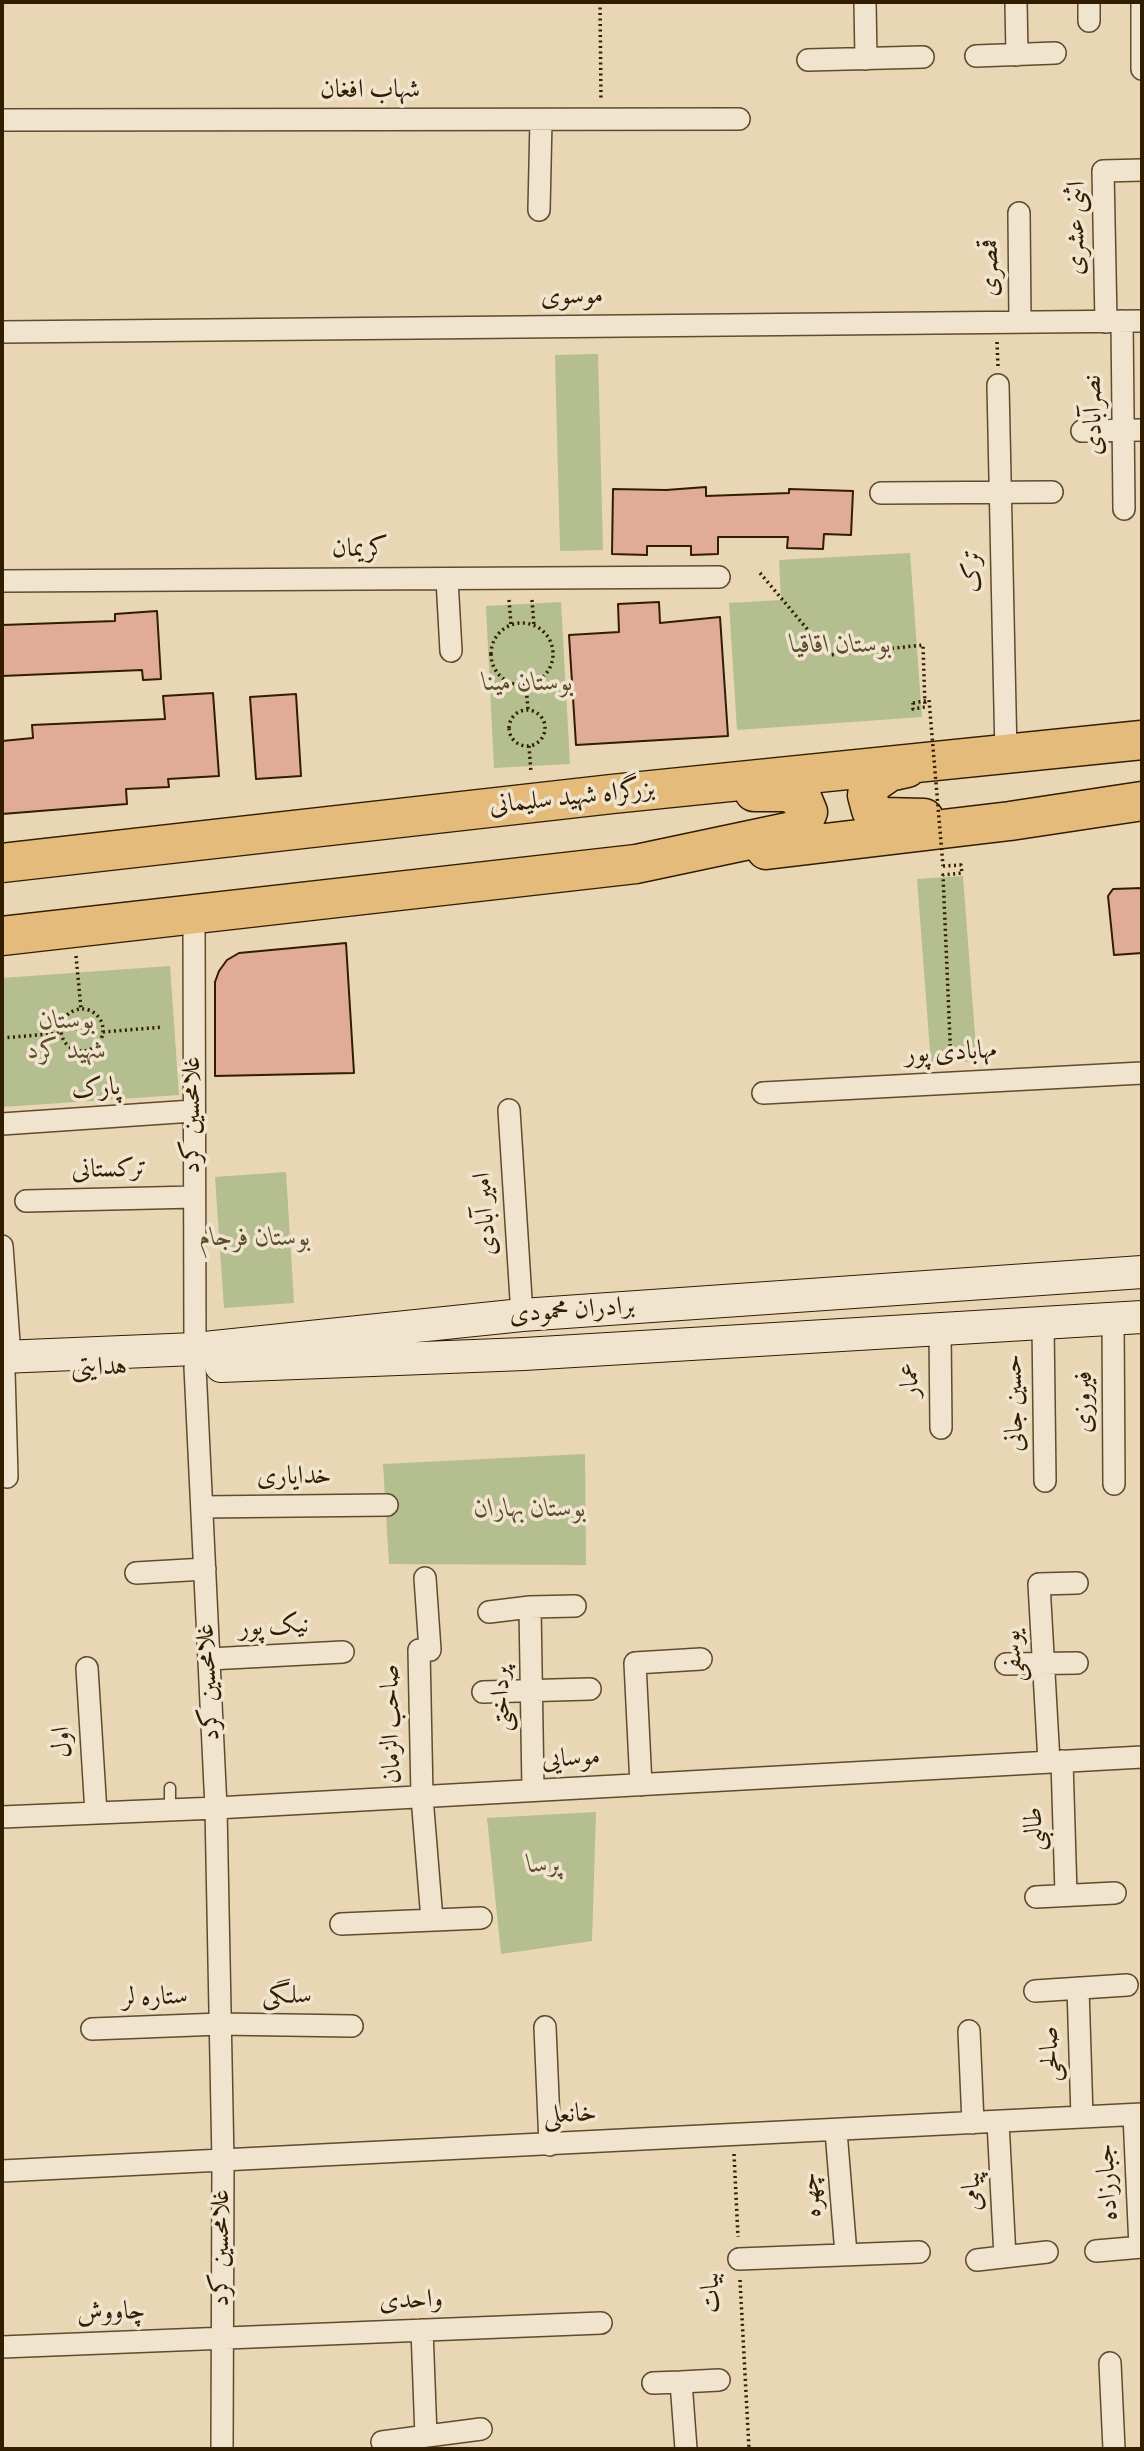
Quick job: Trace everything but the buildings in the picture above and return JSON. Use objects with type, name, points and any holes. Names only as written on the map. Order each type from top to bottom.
[{"type":"highway","name":"بزرگراه شهید سلیمانی","points":[[2,863],[612,794],[1142,740]]},
{"type":"highway","points":[[1006,755],[931,763],[889,772],[873,783],[867,795],[871,810],[883,817],[1010,821]]},
{"type":"highway","points":[[612,794],[788,793],[803,800],[808,812],[803,823],[792,831],[636,864]]},
{"type":"highway","points":[[2,936],[849,841],[1142,801]]},
{"type":"main road","name":"برادران محمودی","points":[[195,1358],[522,1315],[1142,1272]]},
{"type":"main road","name":"برادران محمودی","points":[[195,1358],[524,1354],[1128,1318]]},
{"type":"main road","name":"هدایتی","points":[[4,1364],[195,1358]]},
{"type":"street","points":[[865,2],[866,59]]},
{"type":"street","points":[[1016,2],[1017,55]]},
{"type":"street","points":[[1142,2],[1142,69]]},
{"type":"street","points":[[976,56],[1055,53]]},
{"type":"street","points":[[808,60],[923,57]]},
{"type":"street","name":"شهاب افغان","points":[[2,120],[739,119]]},
{"type":"street","points":[[539,210],[541,120]]},
{"type":"street","name":"اثنی عشری","points":[[1123,321],[1102,171],[1142,170]]},
{"type":"street","name":"قمصری","points":[[1019,213],[1020,322]]},
{"type":"street","name":"موسوی","points":[[2,332],[1123,321]]},
{"type":"street","name":"نصرآبادی","points":[[1123,321],[1133,430],[1124,509]]},
{"type":"street","name":"ترک","points":[[998,386],[1006,755]]},
{"type":"street","points":[[1082,431],[1133,430]]},
{"type":"street","points":[[881,493],[1052,492]]},
{"type":"street","name":"کریمان","points":[[2,582],[719,577]]},
{"type":"street","points":[[447,579],[451,651]]},
{"type":"street","name":"غلامحسین کرد","points":[[194,914],[195,1358],[216,1808],[223,2162],[222,2449]]},
{"type":"street","name":"مهابادی پور","points":[[763,1093],[1142,1073]]},
{"type":"street","name":"امیر آبادی","points":[[509,1110],[522,1315]]},
{"type":"street","name":"پارک","points":[[2,1124],[193,1111]]},
{"type":"street","name":"ترکستانی","points":[[26,1201],[194,1197]]},
{"type":"street","points":[[2,1246],[7,1477]]},
{"type":"street","name":"فیروزی","points":[[1114,1484],[1128,1318]]},
{"type":"street","name":"حسین جانی","points":[[1043,1324],[1045,1481]]},
{"type":"street","name":"عمار","points":[[940,1330],[941,1428]]},
{"type":"street","name":"خدایاری","points":[[202,1507],[387,1505]]},
{"type":"street","points":[[136,1573],[205,1569]]},
{"type":"street","name":"صاحب الزمان","points":[[422,1797],[419,1650],[430,1650],[425,1578]]},
{"type":"street","name":"یوسفی","points":[[1056,1762],[1030,1585],[1077,1583]]},
{"type":"street","points":[[489,1612],[530,1607],[575,1606]]},
{"type":"street","name":"پرداختی","points":[[530,1607],[533,1790]]},
{"type":"street","name":"نیک پور","points":[[209,1660],[343,1652]]},
{"type":"street","points":[[641,1785],[635,1663],[701,1659]]},
{"type":"street","points":[[1006,1664],[1077,1663]]},
{"type":"street","name":"اول","points":[[87,1668],[96,1813]]},
{"type":"street","points":[[483,1692],[590,1689]]},
{"type":"street","name":"موسایی","points":[[2,1817],[96,1813],[170,1799],[216,1808],[1142,1757]]},
{"type":"street","name":"طالبی","points":[[1056,1762],[1066,1894]]},
{"type":"street","points":[[422,1797],[432,1920]]},
{"type":"street","points":[[1035,1897],[1115,1893]]},
{"type":"street","points":[[341,1924],[481,1918]]},
{"type":"street","points":[[1034,1992],[1127,1985]]},
{"type":"street","name":"صالحی","points":[[1077,1988],[1082,2117]]},
{"type":"street","name":"سلگی","points":[[220,2024],[352,2026]]},
{"type":"street","name":"ستاره لر","points":[[93,2029],[220,2024]]},
{"type":"street","points":[[545,2027],[550,2145]]},
{"type":"street","points":[[969,2031],[973,2123]]},
{"type":"street","name":"خانعلی","points":[[2,2171],[1138,2114]]},
{"type":"street","name":"جبارزاده","points":[[1138,2114],[1141,2247]]},
{"type":"street","name":"پیامی","points":[[998,2122],[1005,2257]]},
{"type":"street","name":"چهره","points":[[836,2130],[846,2254]]},
{"type":"street","points":[[1097,2250],[1141,2247]]},
{"type":"street","name":"چهره","points":[[739,2259],[919,2252]]},
{"type":"street","points":[[976,2260],[1047,2252]]},
{"type":"street","name":"واحدی","points":[[222,2337],[601,2323]]},
{"type":"street","points":[[422,2330],[426,2436]]},
{"type":"street","name":"چاووش","points":[[2,2347],[222,2337]]},
{"type":"street","points":[[1110,2363],[1114,2449]]},
{"type":"street","points":[[653,2383],[719,2380]]},
{"type":"street","points":[[681,2382],[686,2449]]},
{"type":"street","points":[[382,2442],[481,2429]]},
{"type":"path","points":[[600,2],[602,120]]},
{"type":"path","points":[[996,323],[998,386]]},
{"type":"path","points":[[760,573],[829,655],[923,645],[925,707],[914,709],[913,703],[929,701],[943,866],[961,865],[962,873],[943,875],[951,1082]]},
{"type":"path","points":[[508,578],[511,625]]},
{"type":"path","points":[[531,578],[534,626]]},
{"type":"path","points":[[527,623],[545,633],[551,641],[553,660],[544,676],[526,685],[506,680],[493,664],[493,643],[498,634],[511,625],[527,623]]},
{"type":"path","points":[[526,685],[528,710]]},
{"type":"path","points":[[528,710],[539,714],[545,730],[540,741],[523,746],[513,740],[509,729],[512,717],[528,710]]},
{"type":"path","points":[[73,928],[81,1009]]},
{"type":"path","points":[[81,1009],[90,1009],[102,1021],[103,1038],[91,1051],[74,1051],[61,1039],[61,1021],[73,1010],[81,1009]]},
{"type":"path","points":[[103,1032],[163,1027]]},
{"type":"path","points":[[2,1038],[61,1033]]},
{"type":"path","name":"بیات","points":[[733,2134],[749,2449]]},
{"type":"green space","points":[[598,354],[603,550],[560,551],[555,355]]},
{"type":"green space","name":"بوستان اقاقیا","points":[[910,553],[922,717],[737,730],[729,603],[781,600],[779,560]]},
{"type":"green space","name":"بوستان مینا","points":[[561,602],[570,764],[494,768],[486,606]]},
{"type":"green space","points":[[963,876],[977,1061],[931,1064],[917,879]]},
{"type":"green space","name":"بوستان شهید کرد","points":[[170,966],[179,1095],[2,1107],[2,978]]},
{"type":"green space","name":"بوستان فرجام","points":[[286,1172],[294,1303],[224,1308],[215,1177]]},
{"type":"green space","name":"بوستان بهاران","points":[[585,1454],[586,1565],[389,1564],[383,1464]]},
{"type":"green space","name":"پرسا","points":[[596,1812],[592,1941],[501,1954],[487,1818]]}]
